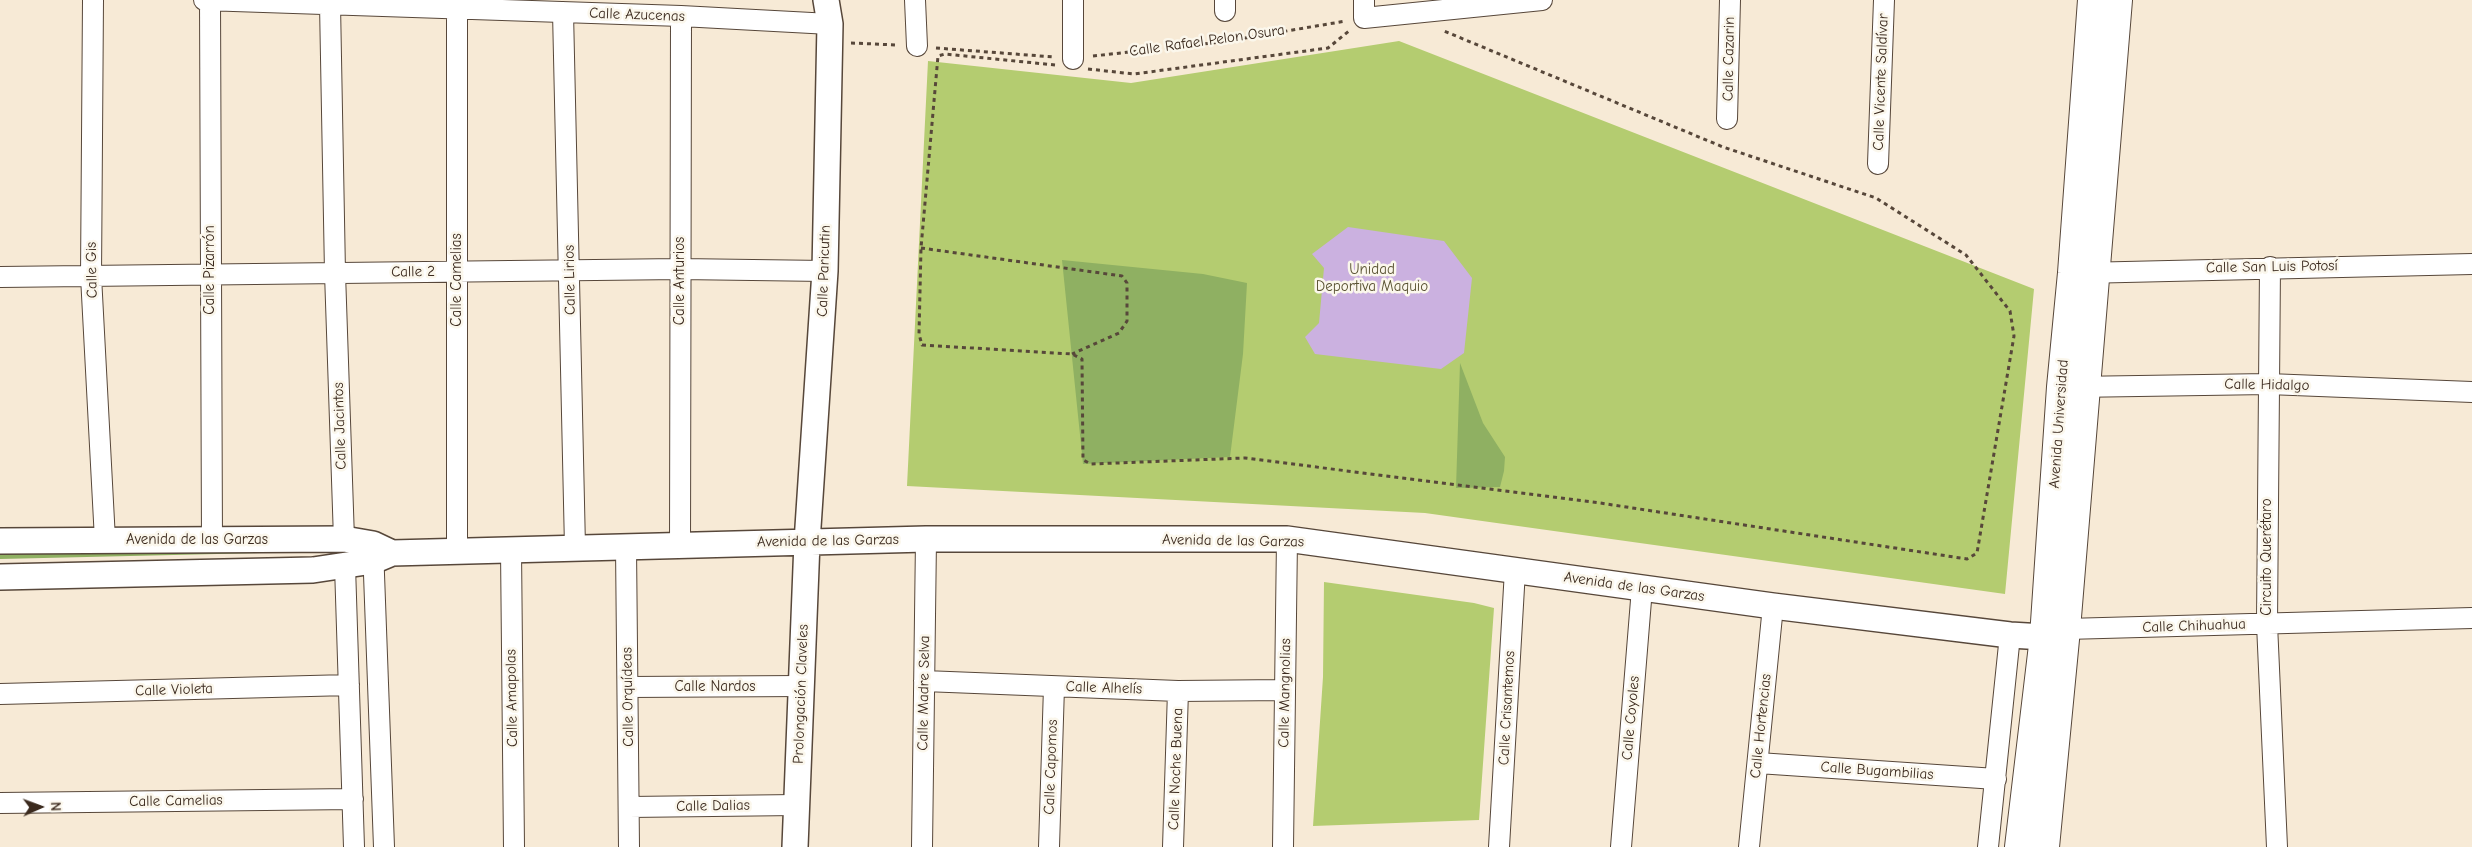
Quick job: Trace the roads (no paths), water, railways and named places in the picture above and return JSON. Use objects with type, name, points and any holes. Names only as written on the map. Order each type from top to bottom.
[{"type":"main road","name":"Avenida Universidad","points":[[2084,273],[2092,0]]},
{"type":"main road","name":"Avenida Universidad","points":[[2044,847],[2055,633],[2073,387],[2084,273],[2118,0]]},
{"type":"main road","name":"Avenida Universidad","points":[[2019,847],[2055,633]]},
{"type":"street","name":"Calle Gis","points":[[93,0],[91,276],[105,540]]},
{"type":"street","name":"Calle Azucenas","points":[[204,0],[681,16],[830,33]]},
{"type":"street","name":"Calle Pizarrón","points":[[210,0],[212,541]]},
{"type":"street","name":"Calle Paricutin","points":[[807,542],[825,271],[830,33],[826,0]]},
{"type":"street","points":[[915,0],[917,46]]},
{"type":"street","points":[[1073,0],[1073,64]]},
{"type":"street","points":[[1364,9],[1542,0]]},
{"type":"street","name":"Calle Cazarin","points":[[1727,119],[1730,0]]},
{"type":"street","name":"Calle Vicente Saldívar","points":[[1878,164],[1884,0]]},
{"type":"street","name":"Calle Jacintos","points":[[330,4],[335,273],[354,847]]},
{"type":"street","name":"Calle Camelias","points":[[457,9],[457,551]]},
{"type":"street","name":"Calle Lirios","points":[[564,12],[575,547]]},
{"type":"street","name":"Calle Anturios","points":[[680,545],[681,16]]},
{"type":"street","name":"Calle San Luis Potosí","points":[[2084,273],[2270,267],[2472,264]]},
{"type":"street","name":"Circuito Querétaro","points":[[2270,267],[2267,624],[2277,847]]},
{"type":"street","name":"Calle 2","points":[[0,278],[680,268],[825,271]]},
{"type":"street","name":"Calle Hidalgo","points":[[2073,387],[2268,384],[2472,392]]},
{"type":"street","name":"Avenida de las Garzas","points":[[0,541],[344,539],[380,553]]},
{"type":"street","name":"Avenida de las Garzas","points":[[0,577],[313,570],[345,566],[380,553],[575,547],[926,539],[1287,539],[1773,606],[2010,634],[2055,633]]},
{"type":"street","name":"Calle Madre Selva","points":[[922,847],[926,539]]},
{"type":"street","name":"Calle Mangnolias","points":[[1283,847],[1287,539]]},
{"type":"street","name":"Prolongación Claveles","points":[[795,847],[807,542]]},
{"type":"street","name":"Calle Orquídeas","points":[[626,546],[629,847]]},
{"type":"street","name":"Calle Amapolas","points":[[511,550],[514,847]]},
{"type":"street","points":[[380,553],[384,847]]},
{"type":"street","name":"Calle Crisantemos","points":[[1499,847],[1515,570]]},
{"type":"street","name":"Calle Coyoles","points":[[1621,847],[1642,588]]},
{"type":"street","name":"Calle Hortencias","points":[[1749,847],[1773,606]]},
{"type":"street","name":"Calle Chihuahua","points":[[2055,633],[2472,618]]},
{"type":"street","points":[[1988,847],[2010,634]]},
{"type":"street","name":"Calle Alhelís","points":[[924,681],[1178,691],[1284,690]]},
{"type":"street","name":"Calle Violeta","points":[[0,694],[349,685]]},
{"type":"street","name":"Calle Nardos","points":[[628,687],[802,686]]},
{"type":"street","name":"Calle Capomos","points":[[1049,847],[1054,687]]},
{"type":"street","name":"Calle Noche Buena","points":[[1173,847],[1178,691]]},
{"type":"street","name":"Calle Bugambilias","points":[[1758,763],[1996,779]]},
{"type":"street","name":"Calle Camelias","points":[[0,803],[353,799]]},
{"type":"street","name":"Calle Dalias","points":[[629,807],[797,805]]},
{"type":"park label","name":"Unidad Deportiva Maquio","points":[[1372,278]]}]
